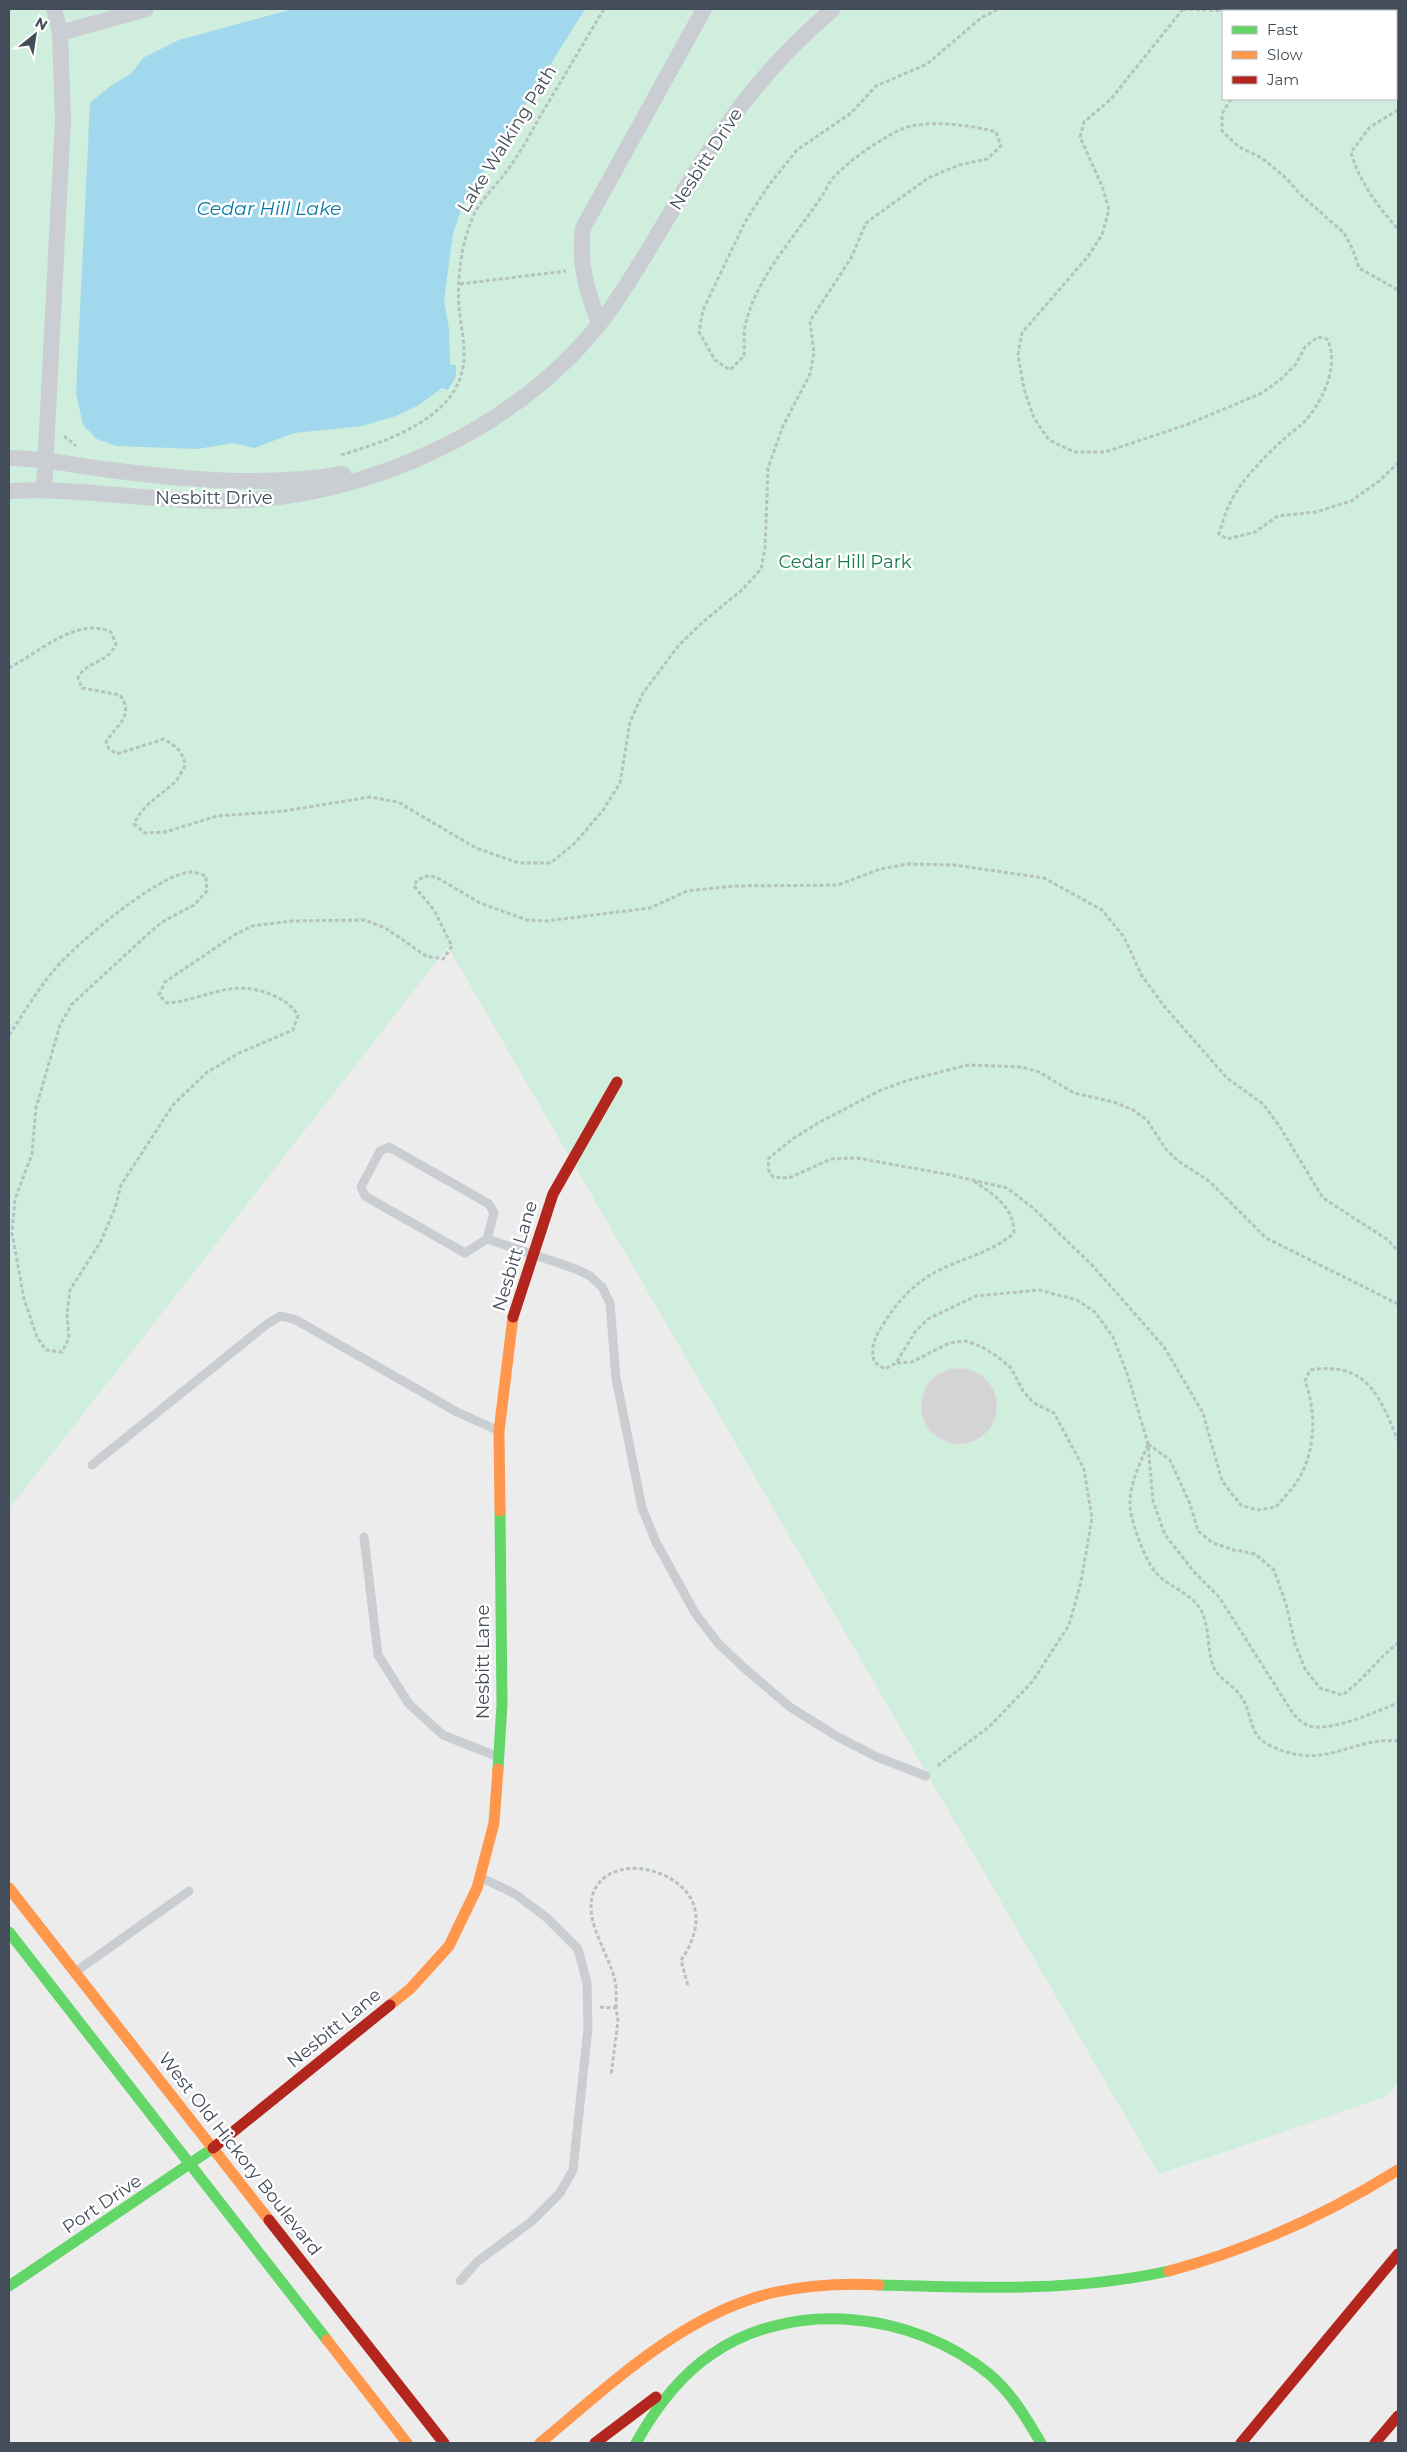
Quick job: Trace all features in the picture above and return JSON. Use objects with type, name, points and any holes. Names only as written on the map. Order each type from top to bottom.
[{"type":"main road","name":"Nesbitt Lane","points":[[213,2148],[410,1989],[449,1946],[478,1888],[494,1823],[499,1757],[502,1704],[499,1431],[506,1362],[515,1307],[553,1194],[617,1082]]},
{"type":"main road","name":"West Old Hickory Boulevard","points":[[9,1888],[444,2443]]},
{"type":"main road","points":[[9,1932],[407,2443]]},
{"type":"main road","name":"Port Drive","points":[[9,2286],[213,2148]]},
{"type":"main road","points":[[540,2443],[680,2334],[746,2301],[815,2286],[925,2286],[987,2289],[1043,2287],[1137,2278],[1187,2266],[1278,2233],[1329,2211],[1398,2170]]},
{"type":"main road","points":[[1241,2443],[1398,2254]]},
{"type":"main road","points":[[595,2443],[706,2359],[742,2336],[780,2324],[829,2319],[869,2320],[904,2328],[942,2344],[978,2367],[1004,2389],[1034,2427],[1041,2443]]},
{"type":"main road","points":[[636,2443],[648,2420],[665,2397],[706,2359]]},
{"type":"main road","points":[[1375,2443],[1398,2416]]},
{"type":"street","points":[[44,489],[63,120],[60,33],[54,9]]},
{"type":"street","points":[[60,33],[146,9]]},
{"type":"street","points":[[599,324],[582,270],[580,248],[583,228],[704,9]]},
{"type":"street","name":"Nesbitt Drive","points":[[9,491],[44,489],[176,500],[219,501],[282,498],[356,481],[414,459],[478,428],[533,390],[580,348],[615,302],[727,125],[783,56],[831,9]]},
{"type":"street","name":"Nesbitt Drive","points":[[9,458],[45,460],[112,471],[270,481],[320,478],[414,459]]},
{"type":"lane","points":[[390,1147],[489,1204],[494,1213],[488,1239],[465,1253],[365,1196],[361,1187],[380,1151],[390,1147]]},
{"type":"lane","points":[[488,1239],[576,1269],[590,1276],[602,1287],[610,1303],[616,1378],[642,1508],[656,1542],[695,1613],[730,1655],[790,1707],[838,1737],[877,1757],[926,1776]]},
{"type":"lane","points":[[92,1466],[267,1324],[281,1316],[296,1320],[457,1412],[499,1431]]},
{"type":"lane","points":[[364,1537],[378,1655],[409,1704],[443,1735],[499,1757]]},
{"type":"lane","points":[[460,2281],[478,2261],[531,2222],[560,2193],[573,2170],[588,2028],[587,1983],[578,1949],[546,1917],[515,1894],[480,1877]]},
{"type":"lane","points":[[75,1972],[189,1891]]},
{"type":"path","name":"Lake Walking Path","points":[[333,457],[362,449],[412,428],[431,415],[454,391],[460,380],[464,357],[459,304],[460,284],[467,232],[474,213],[511,166],[604,9]]},
{"type":"path","points":[[9,668],[52,641],[78,631],[102,628],[111,632],[116,644],[112,654],[100,662],[84,667],[78,677],[82,688],[120,695],[126,705],[126,718],[106,742],[109,749],[117,754],[164,740],[179,748],[183,755],[185,766],[175,782],[152,798],[139,813],[134,824],[145,833],[165,832],[217,816],[284,811],[370,797],[398,802],[476,848],[519,863],[551,863],[576,842],[603,810],[620,783],[630,722],[643,693],[679,645],[704,621],[743,589],[761,569],[766,548],[768,468],[783,426],[810,374],[814,352],[810,321],[851,258],[866,223],[928,178],[959,165],[987,159],[1000,146],[996,132],[978,127],[930,124],[903,128],[855,158],[833,178],[822,197],[784,249],[753,305],[745,327],[744,356],[730,370],[715,360],[699,332],[703,310],[744,222],[769,185],[797,150],[851,113],[876,86],[927,64],[981,18],[998,9]]},
{"type":"path","points":[[1222,11],[1183,9],[1111,99],[1084,122],[1080,137],[1102,186],[1109,210],[1102,236],[1089,256],[1022,333],[1018,355],[1024,389],[1034,418],[1049,440],[1074,452],[1105,452],[1113,450],[1186,426],[1262,393],[1281,379],[1296,364],[1306,347],[1318,337],[1327,339],[1332,347],[1332,359],[1321,398],[1306,420],[1281,441],[1240,487],[1225,512],[1219,534],[1227,539],[1242,536],[1255,532],[1278,516],[1316,512],[1351,501],[1378,482],[1398,463]]},
{"type":"path","points":[[1230,100],[1222,114],[1222,132],[1239,147],[1262,158],[1337,226],[1353,250],[1359,268],[1398,290]]},
{"type":"path","points":[[1398,110],[1370,127],[1351,152],[1354,163],[1366,185],[1384,213],[1398,229]]},
{"type":"path","points":[[460,284],[582,270]]},
{"type":"path","points":[[48,420],[78,447]]},
{"type":"path","points":[[9,1035],[55,970],[80,943],[126,906],[164,881],[191,872],[206,876],[207,890],[194,905],[162,922],[72,1004],[60,1025],[36,1108],[32,1154],[15,1198],[12,1233],[24,1298],[37,1336],[46,1350],[62,1352],[69,1338],[67,1314],[70,1290],[101,1241],[115,1208],[121,1185],[173,1105],[206,1073],[239,1053],[293,1030],[298,1015],[289,1002],[257,988],[230,988],[183,1002],[167,1003],[159,995],[166,982],[236,934],[252,926],[292,921],[365,920],[387,929],[426,956],[443,959],[452,946],[434,910],[414,886],[417,880],[427,876],[436,877],[480,903],[527,920],[546,921],[650,908],[687,891],[733,886],[838,885],[880,869],[908,864],[954,865],[1019,873],[1044,878],[1102,910],[1124,937],[1142,976],[1164,1006],[1228,1078],[1263,1104],[1280,1127],[1323,1198],[1388,1240],[1398,1251]]},
{"type":"path","points":[[1398,1304],[1266,1238],[1209,1180],[1178,1161],[1165,1148],[1147,1120],[1133,1110],[1114,1102],[1074,1093],[1039,1072],[1022,1067],[968,1065],[908,1080],[881,1090],[818,1123],[794,1138],[769,1158],[768,1169],[773,1177],[789,1178],[831,1159],[857,1158],[971,1179],[1008,1188],[1033,1208],[1092,1265],[1164,1346],[1203,1413],[1222,1481],[1241,1505],[1257,1510],[1276,1507],[1297,1481],[1310,1450],[1312,1399],[1305,1381],[1310,1370],[1332,1367],[1357,1376],[1376,1392],[1398,1441]]},
{"type":"path","points":[[926,1776],[990,1726],[1032,1682],[1069,1625],[1081,1582],[1092,1518],[1084,1469],[1054,1413],[1034,1403],[1023,1391],[1011,1368],[998,1357],[982,1347],[966,1341],[949,1343],[912,1362],[896,1364],[884,1369],[874,1362],[871,1348],[895,1306],[918,1283],[941,1269],[1004,1242],[1014,1233],[1014,1220],[1002,1202],[971,1179]]},
{"type":"path","points":[[896,1364],[915,1332],[928,1319],[976,1296],[1039,1290],[1077,1300],[1095,1312],[1113,1337],[1128,1376],[1148,1444],[1153,1501],[1165,1535],[1195,1574],[1219,1597],[1294,1714],[1303,1724],[1314,1727],[1342,1722],[1398,1703]]},
{"type":"path","points":[[1148,1444],[1170,1460],[1190,1504],[1198,1531],[1213,1543],[1255,1554],[1274,1570],[1286,1604],[1295,1644],[1305,1669],[1320,1688],[1342,1695],[1353,1687],[1398,1643]]},
{"type":"path","points":[[1148,1444],[1130,1488],[1132,1516],[1142,1547],[1158,1576],[1178,1587],[1200,1608],[1206,1622],[1214,1667],[1244,1700],[1250,1723],[1258,1738],[1272,1747],[1298,1755],[1321,1757],[1381,1740],[1398,1741]]},
{"type":"path","points":[[611,2074],[618,2021],[615,1982],[594,1925],[592,1909],[594,1894],[598,1884],[608,1875],[622,1869],[638,1867],[665,1876],[693,1900],[695,1908],[695,1933],[691,1946],[681,1960],[688,1986]]},
{"type":"path","points":[[587,2006],[616,2008]]},
{"type":"green space","name":"Cedar Hill Park","points":[[9,9],[1398,9],[1398,2083],[1386,2097],[1159,2174],[448,947],[9,1509]]},
{"type":"water","name":"Cedar Hill Lake","points":[[293,9],[585,9],[463,205],[453,233],[444,301],[449,329],[450,365],[456,365],[456,376],[448,390],[442,388],[419,405],[396,416],[362,426],[294,433],[254,448],[233,443],[197,449],[116,446],[97,439],[83,425],[76,393],[90,103],[109,87],[132,73],[143,58],[179,40]]},
{"type":"building","points":[[959,1368],[974,1371],[986,1379],[994,1391],[997,1406],[994,1421],[986,1433],[974,1441],[959,1444],[944,1441],[932,1433],[924,1421],[921,1406],[924,1391],[932,1379],[944,1371]]},
{"type":"traffic: fast","points":[[498,1769],[502,1704],[500,1511]]},
{"type":"traffic: fast","points":[[9,1932],[327,2340]]},
{"type":"traffic: fast","points":[[9,2286],[213,2148]]},
{"type":"traffic: fast","points":[[879,2285],[1025,2287],[1097,2282],[1169,2271]]},
{"type":"traffic: fast","points":[[636,2443],[651,2418],[678,2383],[712,2354],[744,2336],[779,2325],[815,2319],[853,2320],[890,2326],[925,2337],[959,2353],[989,2374],[1005,2389],[1041,2443]]},
{"type":"traffic: slow","points":[[500,1511],[499,1431],[513,1317]]},
{"type":"traffic: slow","points":[[390,2005],[410,1989],[449,1946],[477,1888],[494,1823],[498,1769]]},
{"type":"traffic: slow","points":[[9,1888],[269,2220]]},
{"type":"traffic: slow","points":[[1169,2271],[1229,2252],[1287,2229],[1343,2202],[1398,2170]]},
{"type":"traffic: slow","points":[[540,2443],[650,2353],[680,2333],[711,2316],[743,2302],[776,2292],[827,2285],[879,2285]]},
{"type":"traffic: slow","points":[[327,2340],[407,2443]]},
{"type":"traffic: jam","points":[[513,1317],[553,1194],[617,1082]]},
{"type":"traffic: jam","points":[[213,2148],[390,2005]]},
{"type":"traffic: jam","points":[[269,2220],[444,2443]]},
{"type":"traffic: jam","points":[[1241,2443],[1398,2254]]},
{"type":"traffic: jam","points":[[595,2443],[656,2397]]},
{"type":"traffic: jam","points":[[1375,2443],[1398,2416]]}]
